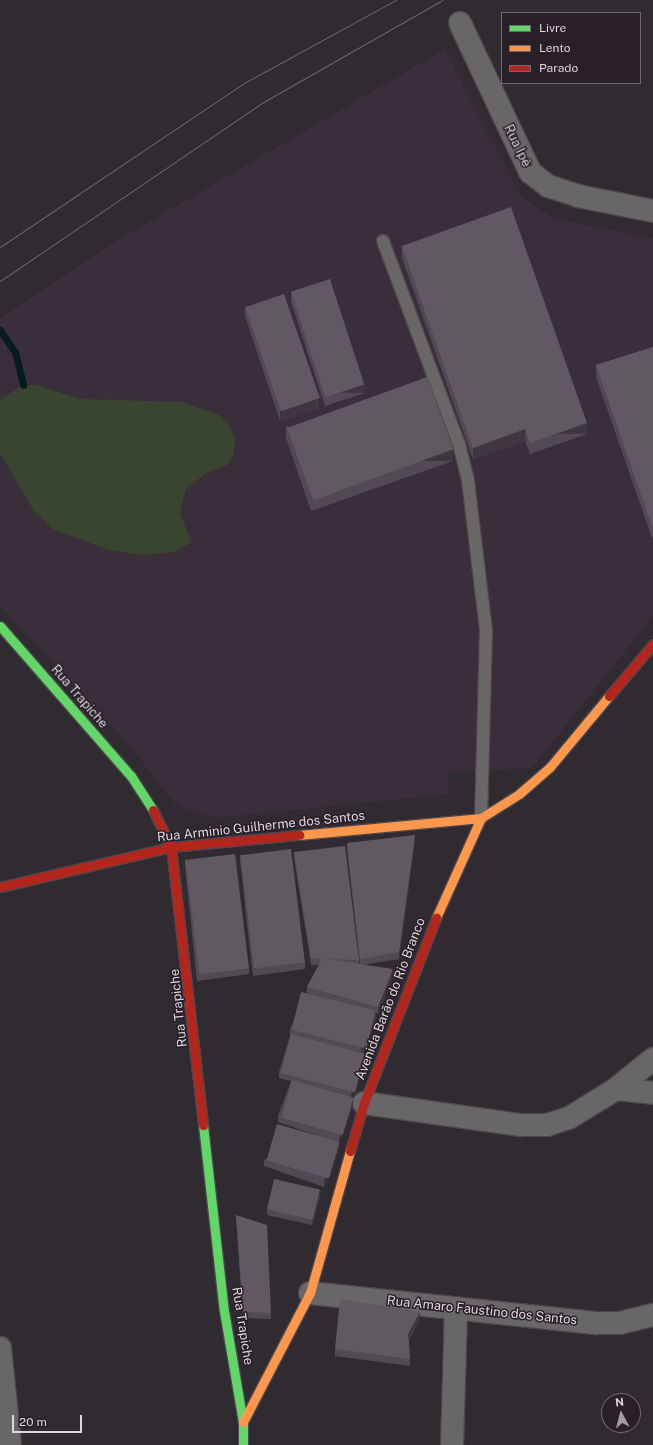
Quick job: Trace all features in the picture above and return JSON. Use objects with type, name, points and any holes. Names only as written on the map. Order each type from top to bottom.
[{"type":"street","name":"Rua Ipê","points":[[460,23],[530,172],[548,186],[578,196],[653,211]]},
{"type":"street","name":"Rua Trapiche","points":[[0,626],[131,776],[164,825],[171,847],[224,1311],[243,1422],[243,1445]]},
{"type":"street","points":[[481,818],[519,794],[550,767],[653,644]]},
{"type":"street","name":"Rua Arminio Guilherme dos Santos","points":[[0,887],[171,847],[481,818]]},
{"type":"street","name":"Avenida Barão do Rio Branco","points":[[243,1422],[310,1293],[364,1103],[441,907],[481,818]]},
{"type":"street","points":[[364,1103],[521,1126],[547,1126],[569,1118],[616,1089],[653,1060]]},
{"type":"street","points":[[616,1089],[653,1093]]},
{"type":"street","name":"Rua Amaro Faustino dos Santos","points":[[310,1293],[597,1323],[620,1323],[653,1315]]},
{"type":"street","points":[[452,1445],[456,1308]]},
{"type":"street","points":[[0,1348],[9,1444]]},
{"type":"lane","points":[[383,241],[459,444],[468,481],[486,630],[481,818]]},
{"type":"shaded area","points":[[445,49],[521,197],[554,219],[653,238],[653,616],[532,768],[448,772],[448,794],[216,818],[194,812],[176,804],[163,790],[130,745],[0,606],[0,318],[108,246]]},
{"type":"green space","points":[[23,385],[37,385],[80,399],[182,402],[219,415],[229,424],[235,439],[234,454],[227,465],[206,473],[186,489],[180,512],[191,542],[175,552],[141,555],[109,550],[53,529],[34,511],[0,453],[0,400]]},
{"type":"building","points":[[511,207],[587,423],[530,443],[525,429],[473,448],[402,246]]},
{"type":"building","points":[[330,279],[364,385],[325,397],[291,292]]},
{"type":"building","points":[[284,294],[320,398],[281,411],[245,307]]},
{"type":"building","points":[[653,347],[653,526],[652,526],[596,365]]},
{"type":"building","points":[[427,377],[453,449],[313,500],[287,428]]},
{"type":"building","points":[[415,835],[399,952],[360,959],[347,843]]},
{"type":"building","points":[[345,846],[359,960],[328,959],[393,969],[378,1007],[307,987],[322,959],[311,958],[294,852]]},
{"type":"building","points":[[291,849],[305,962],[254,968],[240,855]]},
{"type":"building","points":[[235,854],[249,968],[199,974],[185,860]]},
{"type":"building","points":[[301,992],[376,1011],[366,1048],[292,1030]]},
{"type":"building","points":[[291,1034],[365,1054],[355,1093],[281,1073]]},
{"type":"building","points":[[292,1080],[354,1098],[343,1135],[281,1117]]},
{"type":"building","points":[[277,1124],[339,1142],[329,1178],[267,1161]]},
{"type":"building","points":[[274,1179],[320,1190],[313,1220],[267,1209]]},
{"type":"building","points":[[236,1215],[267,1225],[271,1313],[243,1312]]},
{"type":"building","points":[[340,1299],[420,1312],[408,1334],[410,1359],[335,1349]]},
{"type":"waterway","points":[[0,330],[15,352],[23,385]]},
{"type":"tram line","points":[[0,247],[246,82],[396,0]]},
{"type":"tram line","points":[[0,281],[260,104],[442,0]]},
{"type":"traffic: fast","points":[[0,626],[131,776],[153,810]]},
{"type":"traffic: fast","points":[[203,1125],[224,1311],[243,1422],[243,1445]]},
{"type":"traffic: slow","points":[[436,918],[481,818],[519,794],[550,767],[609,696]]},
{"type":"traffic: slow","points":[[299,835],[481,818]]},
{"type":"traffic: slow","points":[[243,1422],[310,1293],[350,1151]]},
{"type":"traffic: jam","points":[[609,696],[653,644]]},
{"type":"traffic: jam","points":[[153,810],[171,847],[203,1125]]},
{"type":"traffic: jam","points":[[0,887],[171,847],[299,835]]},
{"type":"traffic: jam","points":[[350,1151],[364,1103],[436,918]]}]
